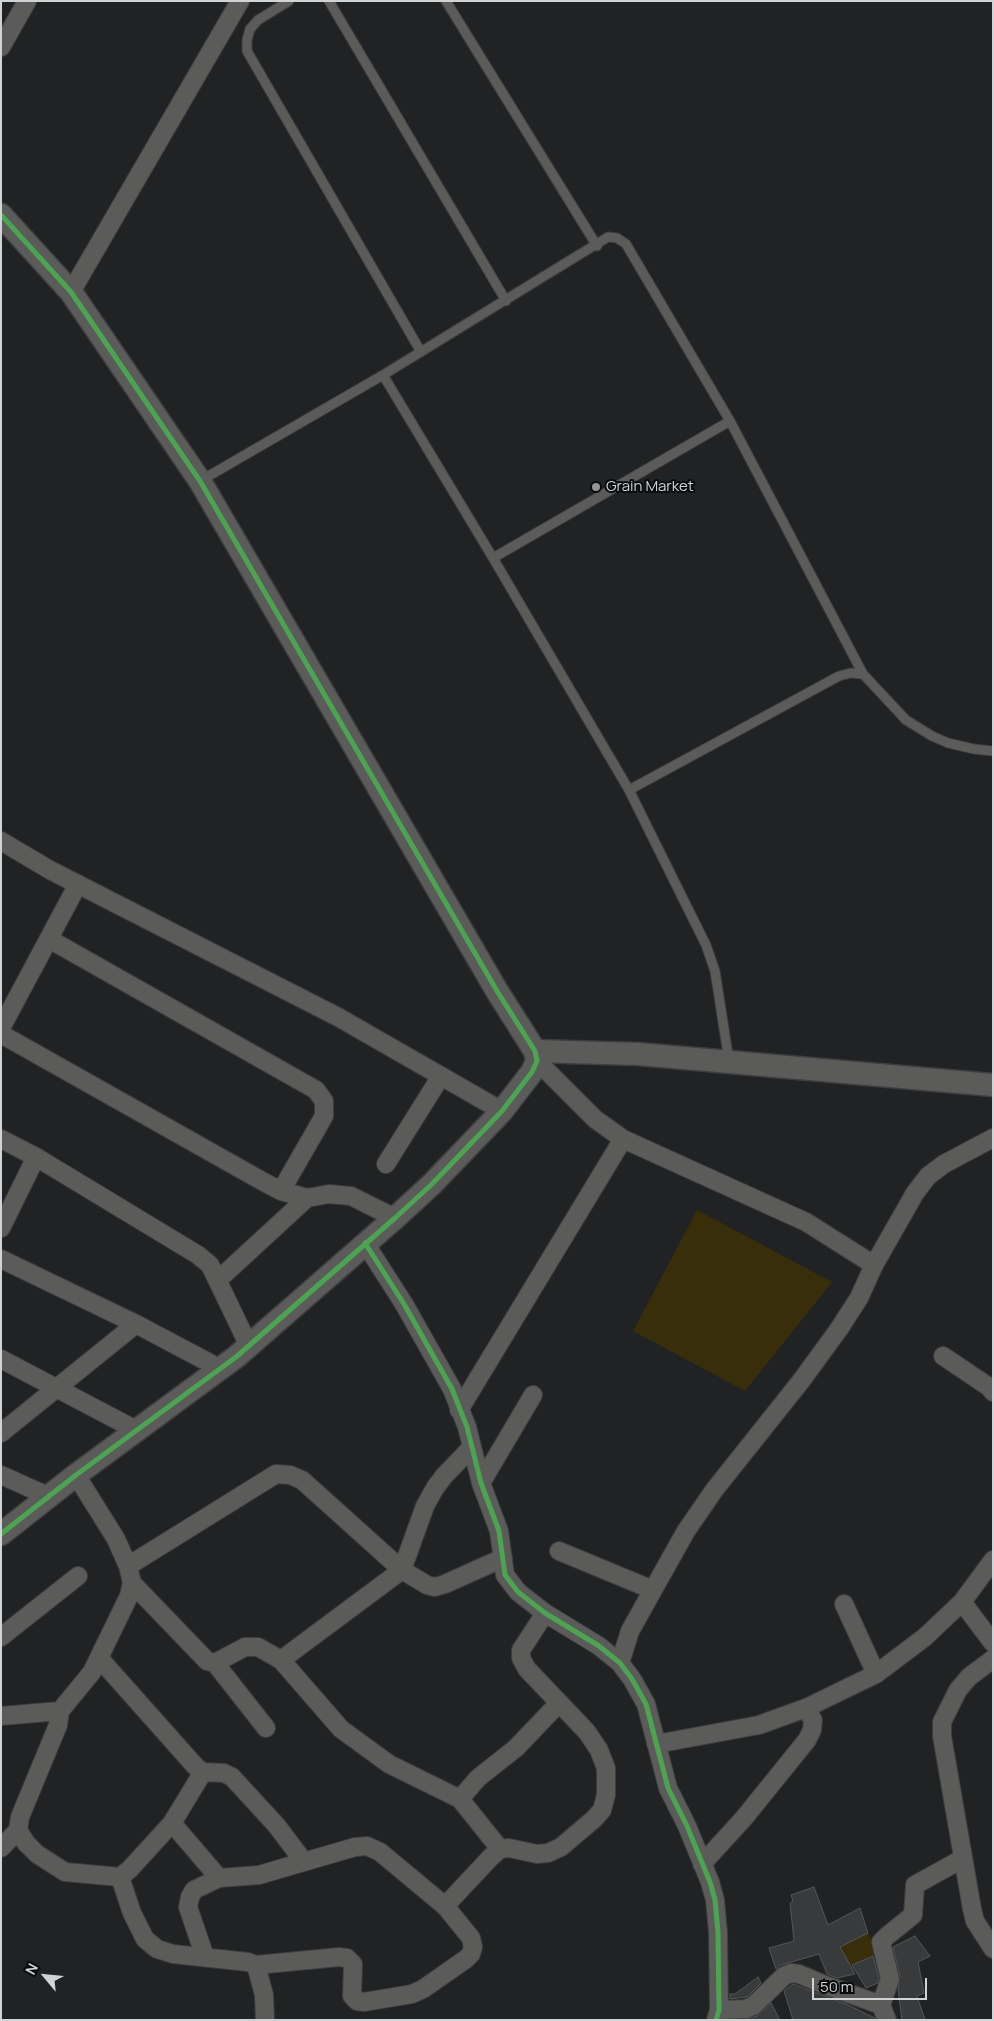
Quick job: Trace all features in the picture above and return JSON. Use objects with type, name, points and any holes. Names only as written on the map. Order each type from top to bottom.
[{"type":"street","points":[[10,1],[15,23]]},
{"type":"street","points":[[1,48],[27,1]]},
{"type":"street","points":[[71,292],[240,1]]},
{"type":"street","points":[[1,215],[71,292],[200,481],[536,1056],[595,1119],[623,1139],[806,1222],[874,1265]]},
{"type":"street","points":[[1,841],[78,884],[338,1017],[502,1111]]},
{"type":"street","points":[[1,1028],[78,884]]},
{"type":"street","points":[[49,939],[316,1090],[324,1102],[324,1116],[280,1191]]},
{"type":"street","points":[[1,1034],[280,1191],[308,1198],[329,1194],[351,1196],[395,1218]]},
{"type":"street","points":[[536,1056],[638,1054],[993,1085]]},
{"type":"street","points":[[1,1534],[76,1475],[236,1358],[248,1344],[395,1218],[431,1185],[502,1111],[532,1072],[536,1056]]},
{"type":"street","points":[[386,1164],[441,1076]]},
{"type":"street","points":[[620,1664],[630,1631],[686,1531],[715,1490],[785,1402],[839,1329],[859,1298],[874,1265],[915,1193],[928,1176],[944,1164],[993,1138]]},
{"type":"street","points":[[1,1139],[36,1157],[198,1255],[210,1265],[248,1344]]},
{"type":"street","points":[[460,1410],[623,1139]]},
{"type":"street","points":[[1,1228],[36,1157]]},
{"type":"street","points":[[218,1280],[308,1198]]},
{"type":"street","points":[[366,1243],[404,1304],[452,1389],[467,1427],[481,1482],[499,1531],[505,1575],[518,1592],[545,1613],[598,1646],[620,1664],[632,1679],[646,1704],[668,1788],[687,1826],[714,1900],[718,1932],[718,2015],[753,2006],[784,1976],[791,1973],[799,1974],[884,2012],[890,1979],[881,1942],[913,1915],[915,1885],[962,1859]]},
{"type":"street","points":[[1,1259],[136,1324],[221,1369]]},
{"type":"street","points":[[1,1433],[136,1324]]},
{"type":"street","points":[[944,1356],[989,1387],[993,1392]]},
{"type":"street","points":[[1,1359],[138,1431]]},
{"type":"street","points":[[481,1482],[533,1394]]},
{"type":"street","points":[[280,1660],[402,1570],[425,1506],[435,1488],[472,1447]]},
{"type":"street","points":[[130,1575],[276,1474],[290,1474],[302,1480],[402,1570],[428,1585],[435,1587],[445,1584],[503,1558]]},
{"type":"street","points":[[1,1475],[50,1497]]},
{"type":"street","points":[[76,1475],[116,1539],[130,1575],[207,1660],[215,1663],[266,1728]]},
{"type":"street","points":[[559,1551],[653,1590]]},
{"type":"street","points":[[656,1744],[759,1725],[806,1708],[876,1674],[925,1637],[962,1602],[993,1560]]},
{"type":"street","points":[[1,1848],[18,1830],[20,1818],[58,1725],[60,1711],[92,1672],[100,1659],[129,1596],[130,1575]]},
{"type":"street","points":[[1,1637],[78,1576]]},
{"type":"street","points":[[962,1602],[993,1643]]},
{"type":"street","points":[[844,1604],[876,1674]]},
{"type":"street","points":[[445,1906],[491,1857],[500,1850],[509,1848],[537,1854],[548,1853],[561,1847],[602,1810],[606,1795],[606,1768],[599,1750],[587,1732],[526,1669],[521,1658],[526,1641],[545,1613]]},
{"type":"street","points":[[215,1663],[245,1647],[258,1647],[280,1660],[341,1729],[389,1764],[460,1799],[500,1850]]},
{"type":"street","points":[[100,1659],[196,1767],[203,1772],[224,1773],[232,1777],[277,1826],[304,1862]]},
{"type":"street","points":[[993,1659],[969,1678],[958,1690],[942,1722],[942,1736],[956,1808],[962,1859],[975,1921],[993,1949]]},
{"type":"street","points":[[460,1799],[478,1778],[516,1748],[559,1703]]},
{"type":"street","points":[[702,1864],[744,1818],[807,1740],[812,1730],[813,1720],[806,1708]]},
{"type":"street","points":[[1,1716],[60,1711]]},
{"type":"street","points":[[18,1830],[36,1854],[65,1872],[120,1877],[129,1870],[172,1823],[203,1772]]},
{"type":"street","points":[[172,1823],[219,1878]]},
{"type":"street","points":[[120,1877],[132,1913],[145,1939],[157,1949],[173,1954],[248,1962],[256,1965],[339,1957],[347,1958],[353,1964],[352,1996],[357,2001],[364,2002],[412,1994],[432,1984],[471,1954],[473,1947],[471,1938],[445,1906],[380,1852],[368,1846],[355,1847],[259,1875],[219,1878],[194,1890],[188,1907],[205,1957]]},
{"type":"street","points":[[256,1965],[264,1996],[265,2020]]},
{"type":"lane","points":[[289,1],[258,20],[250,29],[247,51],[421,352]]},
{"type":"lane","points":[[329,1],[506,301]]},
{"type":"lane","points":[[446,1],[597,246]]},
{"type":"lane","points":[[200,481],[384,375],[608,238],[618,238],[626,244],[730,421],[863,674],[906,720],[932,736],[957,745],[993,751]]},
{"type":"lane","points":[[384,375],[628,790],[709,954],[715,971],[729,1062]]},
{"type":"lane","points":[[493,558],[730,421]]},
{"type":"lane","points":[[628,790],[839,676],[851,673],[863,674]]},
{"type":"shaded area","points":[[697,1210],[832,1282],[745,1391],[633,1331]]},
{"type":"shaded area","points":[[868,1933],[879,1953],[849,1966],[840,1947]]},
{"type":"building","points":[[814,1887],[828,1925],[860,1908],[868,1933],[840,1947],[855,1974],[837,1978],[827,1974],[819,1954],[781,1965],[776,1969],[769,1948],[794,1941],[790,1903],[793,1901],[791,1895]]},
{"type":"building","points":[[915,1936],[930,1956],[918,1962],[924,1993],[917,1996],[925,2020],[902,2020],[898,1989],[900,1976],[893,1947]]},
{"type":"building","points":[[873,1956],[879,1978],[878,1983],[866,1988],[852,1965]]},
{"type":"building","points":[[758,1977],[761,1983],[747,1997],[730,1999],[730,1994],[735,1994]]},
{"type":"building","points":[[793,1984],[846,2004],[875,2018],[875,2020],[793,2020],[784,1991]]},
{"type":"building","points":[[771,2003],[780,2020],[742,2020],[757,2016]]},
{"type":"cycle path","points":[[1,215],[71,292],[200,481],[497,991],[535,1051],[537,1061],[532,1072],[502,1111],[431,1185],[395,1218],[236,1357],[76,1475],[1,1534]]},
{"type":"cycle path","points":[[365,1243],[404,1304],[452,1389],[467,1427],[481,1483],[499,1531],[505,1575],[518,1592],[545,1613],[599,1646],[620,1663],[632,1679],[646,1704],[668,1788],[687,1826],[710,1882],[715,1900],[718,1932],[719,2010],[716,2020]]},
{"type":"place","name":"Grain Market","points":[[596,487]]}]
